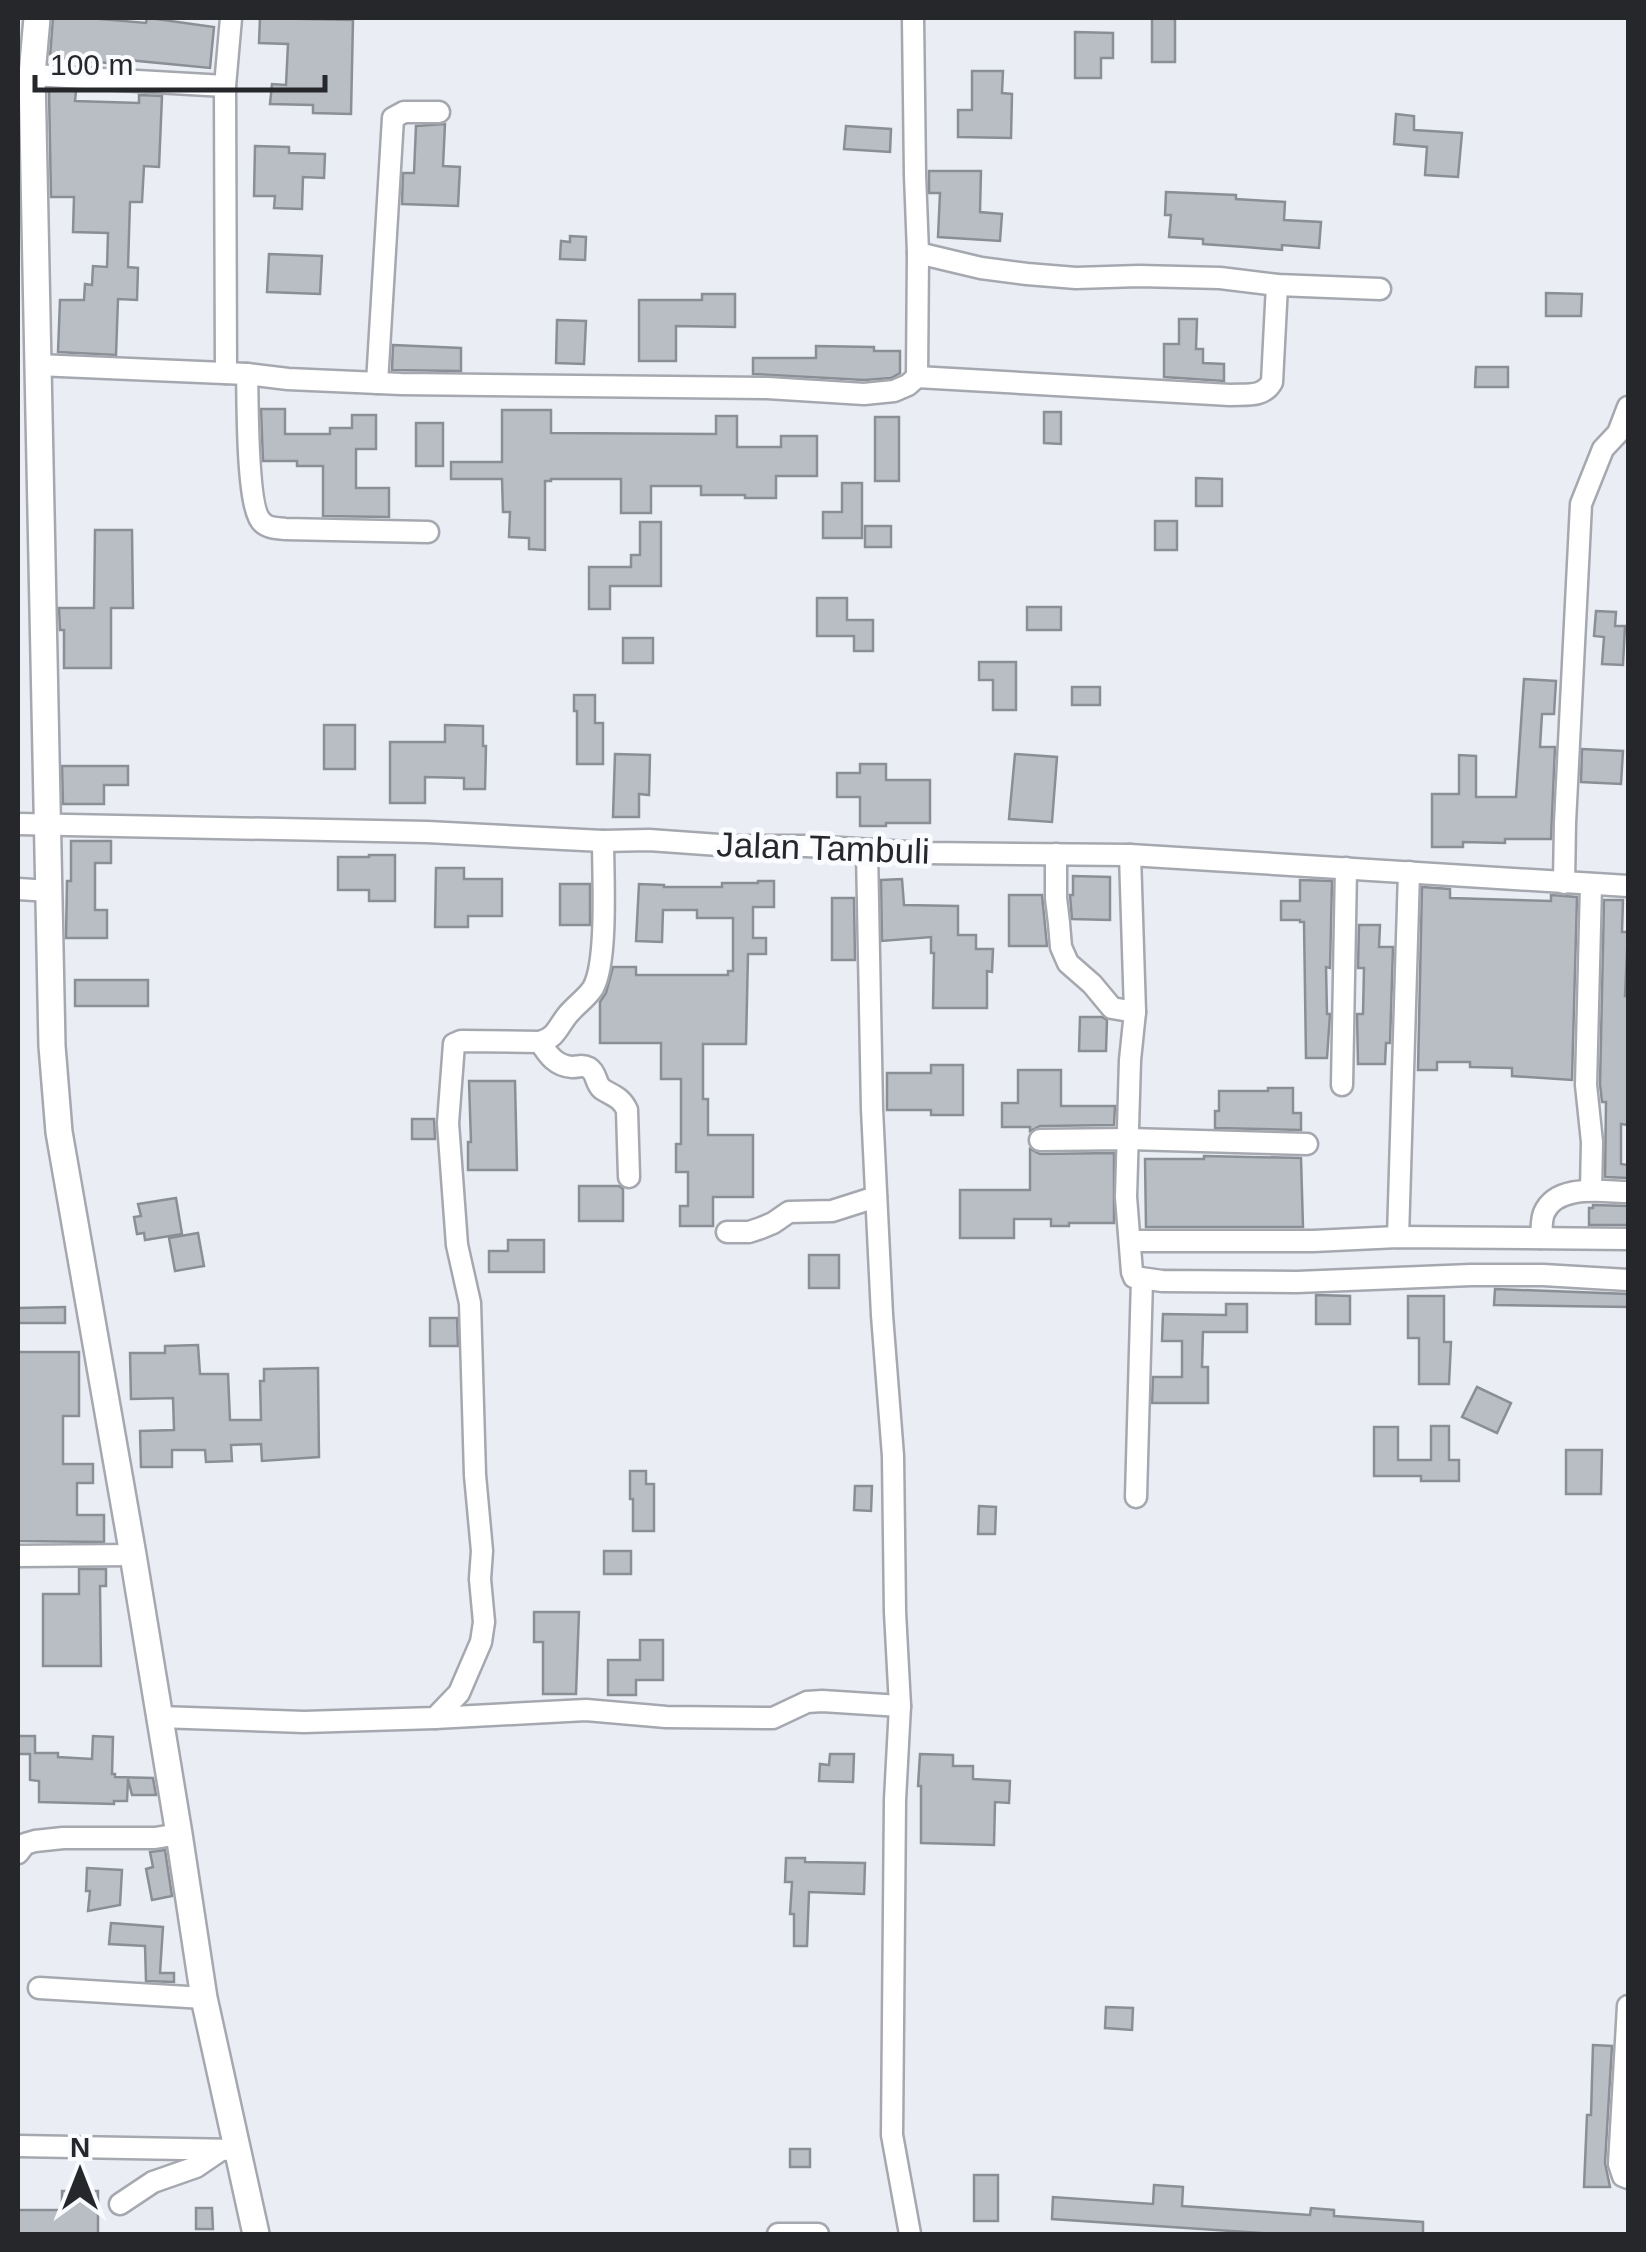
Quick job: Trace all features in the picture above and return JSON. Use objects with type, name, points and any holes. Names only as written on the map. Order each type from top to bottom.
[{"type":"main road","points":[[37,18],[32,75],[46,824],[52,1046],[59,1132],[180,1834],[230,2150],[256,2234]]},
{"type":"street","points":[[230,18],[226,86],[237,374],[253,501],[260,521],[286,530],[428,532]]},
{"type":"street","points":[[913,18],[917,378]]},
{"type":"street","points":[[32,75],[226,86]]},
{"type":"street","points":[[377,382],[393,118],[404,112],[439,112]]},
{"type":"street","points":[[918,252],[982,268],[1076,278],[1220,278],[1380,289]]},
{"type":"street","points":[[37,364],[288,379],[567,387],[768,388],[864,394],[894,391],[917,378],[1260,394],[1272,382],[1276,284]]},
{"type":"street","points":[[1564,884],[1581,504],[1603,449],[1618,433],[1628,407]]},
{"type":"street","name":"Jalan Tambuli","points":[[18,824],[427,832],[867,851],[1130,855],[1628,886]]},
{"type":"street","points":[[435,1718],[459,1693],[481,1642],[484,1622],[470,1303],[458,1245],[448,1123],[454,1044],[550,1039],[592,991],[603,932],[603,841]]},
{"type":"street","points":[[867,851],[876,1197],[893,1456],[900,1706],[894,1814],[892,2135],[910,2234]]},
{"type":"street","points":[[1056,854],[1061,947],[1068,963],[1112,1008],[1135,1012]]},
{"type":"street","points":[[1130,855],[1135,1012],[1126,1196],[1134,1277],[1162,1281],[1297,1282],[1488,1275],[1628,1280]]},
{"type":"street","points":[[1342,1085],[1346,868]]},
{"type":"street","points":[[1398,1237],[1409,872]]},
{"type":"street","points":[[1591,885],[1586,1085],[1592,1142],[1591,1190]]},
{"type":"street","points":[[18,889],[50,891]]},
{"type":"street","points":[[540,1042],[562,1065],[590,1069],[600,1088],[624,1103],[628,1177]]},
{"type":"street","points":[[1040,1140],[1306,1144]]},
{"type":"street","points":[[1541,1238],[1548,1207],[1567,1194],[1591,1190],[1628,1192]]},
{"type":"street","points":[[727,1232],[749,1232],[773,1224],[789,1212],[832,1211],[876,1197]]},
{"type":"street","points":[[1131,1241],[1628,1239]]},
{"type":"street","points":[[1136,1498],[1142,1279]]},
{"type":"street","points":[[18,1556],[133,1555]]},
{"type":"street","points":[[158,1717],[304,1722],[586,1710],[666,1717],[772,1718],[807,1702],[900,1706]]},
{"type":"street","points":[[18,1853],[36,1840],[180,1834]]},
{"type":"street","points":[[39,1988],[204,1998]]},
{"type":"street","points":[[1628,2006],[1619,2164],[1623,2176],[1628,2178]]},
{"type":"street","points":[[18,2146],[230,2150]]},
{"type":"street","points":[[120,2204],[153,2182],[230,2150]]},
{"type":"street","points":[[778,2234],[818,2234]]},
{"type":"building","points":[[53,18],[146,23],[149,18],[214,27],[210,68],[50,57]]},
{"type":"building","points":[[260,18],[353,20],[351,114],[313,113],[313,105],[270,104],[272,84],[286,85],[288,44],[259,43]]},
{"type":"building","points":[[1152,18],[1175,19],[1175,62],[1152,62]]},
{"type":"building","points":[[1075,32],[1113,33],[1113,58],[1101,58],[1101,78],[1075,78]]},
{"type":"building","points":[[972,71],[1003,71],[1002,93],[1012,94],[1011,138],[958,137],[958,110],[972,110]]},
{"type":"building","points":[[49,90],[76,91],[75,101],[139,103],[139,95],[162,96],[159,167],[144,166],[142,202],[130,202],[128,267],[138,268],[137,300],[118,299],[116,355],[58,352],[60,300],[84,300],[85,284],[92,285],[93,266],[107,267],[108,233],[73,232],[74,197],[51,197]]},
{"type":"building","points":[[1396,114],[1414,116],[1414,130],[1462,133],[1458,177],[1425,175],[1427,147],[1394,144]]},
{"type":"building","points":[[445,124],[443,166],[460,167],[458,206],[402,204],[403,173],[414,173],[416,126]]},
{"type":"building","points":[[846,126],[891,129],[890,152],[844,149]]},
{"type":"building","points":[[255,146],[289,147],[289,153],[325,154],[324,178],[303,177],[302,209],[274,208],[275,196],[254,196]]},
{"type":"building","points":[[929,171],[981,171],[980,212],[1002,214],[1000,241],[938,237],[940,193],[929,193]]},
{"type":"building","points":[[1166,192],[1285,202],[1284,220],[1321,222],[1319,248],[1282,245],[1282,250],[1203,244],[1203,239],[1169,237],[1171,215],[1165,215]]},
{"type":"building","points":[[570,236],[586,237],[585,260],[560,259],[561,241],[570,242]]},
{"type":"building","points":[[269,254],[322,256],[320,294],[267,292]]},
{"type":"building","points":[[1546,293],[1582,294],[1581,316],[1546,316]]},
{"type":"building","points":[[702,294],[735,294],[735,327],[676,326],[676,361],[639,361],[639,300],[702,300]]},
{"type":"building","points":[[1179,319],[1197,319],[1196,349],[1203,349],[1203,363],[1224,364],[1224,381],[1164,377],[1164,344],[1179,344]]},
{"type":"building","points":[[557,320],[586,321],[584,364],[556,363]]},
{"type":"building","points":[[393,345],[461,348],[461,371],[392,370]]},
{"type":"building","points":[[816,346],[900,351],[900,373],[891,378],[864,380],[753,374],[753,358],[816,358]]},
{"type":"building","points":[[1476,367],[1508,367],[1508,387],[1475,387]]},
{"type":"building","points":[[261,409],[285,409],[285,434],[330,434],[330,428],[352,428],[352,415],[376,415],[376,449],[356,449],[356,488],[389,488],[389,517],[323,516],[323,466],[263,461]]},
{"type":"building","points":[[502,410],[551,410],[551,433],[716,434],[716,416],[737,416],[737,447],[781,447],[781,436],[817,436],[817,476],[776,476],[776,498],[701,495],[701,486],[651,486],[651,513],[621,513],[621,479],[551,479],[545,481],[545,550],[529,549],[529,538],[509,537],[510,512],[503,512],[502,479],[451,479],[451,462],[502,462]]},
{"type":"building","points":[[1044,412],[1061,412],[1061,444],[1044,443]]},
{"type":"building","points":[[875,417],[899,417],[899,481],[875,481]]},
{"type":"building","points":[[416,423],[443,423],[443,466],[416,466]]},
{"type":"building","points":[[1196,478],[1222,479],[1222,506],[1196,506]]},
{"type":"building","points":[[842,483],[862,483],[862,538],[823,538],[823,512],[842,512]]},
{"type":"building","points":[[1155,521],[1177,521],[1177,550],[1155,550]]},
{"type":"building","points":[[640,522],[661,522],[661,586],[610,586],[610,609],[589,609],[589,567],[631,567],[631,555],[640,555]]},
{"type":"building","points":[[865,526],[891,526],[891,547],[865,547]]},
{"type":"building","points":[[95,530],[132,530],[133,608],[111,608],[111,668],[64,668],[64,630],[60,630],[59,608],[94,608]]},
{"type":"building","points":[[817,598],[847,598],[847,620],[873,620],[873,651],[854,651],[854,636],[817,636]]},
{"type":"building","points":[[1027,607],[1061,607],[1061,630],[1027,630]]},
{"type":"building","points":[[1596,611],[1616,612],[1615,626],[1625,626],[1623,665],[1602,664],[1604,637],[1594,636]]},
{"type":"building","points":[[623,638],[653,638],[653,663],[623,663]]},
{"type":"building","points":[[979,662],[1016,662],[1016,710],[993,710],[993,680],[979,680]]},
{"type":"building","points":[[1524,679],[1556,681],[1554,714],[1542,714],[1540,747],[1555,747],[1551,839],[1505,839],[1505,843],[1463,842],[1463,847],[1432,847],[1432,794],[1459,794],[1459,755],[1476,756],[1476,797],[1516,797]]},
{"type":"building","points":[[1072,687],[1100,687],[1100,705],[1072,705]]},
{"type":"building","points":[[574,695],[595,695],[595,723],[603,723],[603,764],[577,764]]},
{"type":"building","points":[[324,725],[355,725],[355,769],[324,769]]},
{"type":"building","points":[[445,725],[483,726],[485,789],[464,789],[464,778],[425,777],[425,803],[390,803],[390,742],[445,742]]},
{"type":"building","points":[[1582,749],[1623,751],[1621,784],[1581,782]]},
{"type":"building","points":[[615,754],[650,755],[649,795],[639,794],[639,817],[613,817]]},
{"type":"building","points":[[1015,754],[1057,757],[1052,822],[1009,819]]},
{"type":"building","points":[[860,764],[886,764],[886,780],[930,780],[930,823],[860,826],[860,797],[837,797],[837,773],[860,773]]},
{"type":"building","points":[[62,766],[128,766],[128,785],[104,785],[104,804],[63,804]]},
{"type":"building","points":[[71,841],[111,841],[111,863],[95,863],[95,910],[107,910],[107,938],[66,938]]},
{"type":"building","points":[[395,855],[395,901],[369,901],[369,890],[338,890],[338,857]]},
{"type":"building","points":[[436,868],[464,868],[464,879],[502,879],[502,916],[468,916],[468,927],[435,927]]},
{"type":"building","points":[[1073,876],[1110,877],[1110,920],[1072,919]]},
{"type":"building","points":[[902,879],[904,905],[958,906],[958,935],[976,935],[976,949],[993,949],[992,972],[987,971],[987,1008],[933,1008],[931,937],[882,941],[881,880]]},
{"type":"building","points":[[1300,880],[1332,881],[1330,968],[1326,967],[1330,1014],[1327,1058],[1306,1058],[1304,922],[1281,920],[1281,901],[1300,901]]},
{"type":"building","points":[[774,881],[774,907],[753,907],[753,938],[766,938],[766,954],[748,954],[746,1044],[703,1044],[703,1099],[708,1099],[708,1135],[753,1135],[753,1197],[713,1197],[713,1226],[680,1226],[680,1206],[688,1206],[688,1172],[676,1172],[676,1144],[681,1144],[681,1079],[661,1079],[661,1043],[600,1043],[600,1002],[613,967],[636,967],[636,975],[728,975],[728,971],[733,971],[733,918],[697,918],[697,910],[663,910],[662,942],[636,941],[639,884],[722,887],[722,883]]},
{"type":"building","points":[[560,884],[590,884],[590,925],[560,925]]},
{"type":"building","points":[[1422,887],[1450,889],[1450,898],[1551,901],[1551,895],[1577,897],[1572,1080],[1512,1076],[1512,1068],[1470,1067],[1470,1062],[1437,1062],[1437,1070],[1418,1070]]},
{"type":"building","points":[[1009,895],[1042,895],[1047,946],[1009,946]]},
{"type":"building","points":[[832,898],[854,898],[855,960],[832,960]]},
{"type":"building","points":[[1604,900],[1623,900],[1622,932],[1628,932],[1628,1125],[1621,1124],[1621,1164],[1628,1165],[1628,1178],[1605,1177],[1606,1102],[1602,1102],[1600,1084]]},
{"type":"building","points":[[1359,925],[1380,925],[1379,947],[1393,947],[1390,1043],[1386,1043],[1385,1064],[1358,1064],[1357,1014],[1363,1014],[1364,968],[1358,968]]},
{"type":"building","points":[[75,980],[148,980],[148,1006],[75,1006]]},
{"type":"building","points":[[1080,1017],[1107,1020],[1106,1051],[1079,1051]]},
{"type":"building","points":[[931,1065],[963,1065],[963,1115],[887,1110],[887,1073],[931,1073]]},
{"type":"building","points":[[1018,1070],[1061,1070],[1061,1106],[1115,1106],[1114,1125],[1040,1126],[1030,1131],[1030,1127],[1002,1127],[1002,1103],[1018,1103]]},
{"type":"building","points":[[469,1081],[515,1081],[517,1170],[468,1170]]},
{"type":"building","points":[[1293,1088],[1293,1113],[1301,1113],[1301,1130],[1215,1128],[1219,1091]]},
{"type":"building","points":[[412,1119],[434,1119],[435,1139],[412,1139]]},
{"type":"building","points":[[1030,1149],[1040,1154],[1114,1153],[1114,1223],[1051,1226],[1051,1219],[1014,1219],[1014,1238],[960,1238],[960,1190],[1030,1190]]},
{"type":"building","points":[[1301,1158],[1303,1227],[1146,1227],[1145,1159]]},
{"type":"building","points":[[579,1186],[623,1189],[623,1221],[579,1221]]},
{"type":"building","points":[[176,1198],[182,1234],[145,1240],[144,1233],[137,1234],[134,1217],[141,1216],[138,1204]]},
{"type":"building","points":[[1628,1206],[1628,1225],[1589,1225],[1589,1208]]},
{"type":"building","points":[[198,1233],[204,1266],[175,1271],[169,1238]]},
{"type":"building","points":[[508,1240],[544,1240],[544,1272],[489,1272],[489,1251],[508,1251]]},
{"type":"building","points":[[809,1255],[839,1255],[839,1288],[809,1288]]},
{"type":"building","points":[[1495,1289],[1628,1294],[1628,1307],[1494,1305]]},
{"type":"building","points":[[1316,1295],[1350,1296],[1350,1324],[1316,1324]]},
{"type":"building","points":[[1408,1296],[1444,1296],[1444,1342],[1451,1342],[1449,1384],[1419,1384],[1419,1338],[1408,1338]]},
{"type":"building","points":[[1226,1304],[1247,1304],[1247,1332],[1203,1332],[1202,1367],[1208,1367],[1208,1403],[1152,1403],[1153,1377],[1182,1377],[1182,1341],[1162,1341],[1163,1314],[1226,1315]]},
{"type":"building","points":[[65,1307],[65,1323],[18,1323],[18,1308]]},
{"type":"building","points":[[430,1318],[457,1318],[458,1346],[430,1346]]},
{"type":"building","points":[[198,1345],[200,1374],[228,1374],[230,1420],[261,1420],[260,1381],[264,1381],[264,1369],[318,1368],[319,1457],[262,1461],[261,1444],[231,1445],[232,1461],[206,1462],[205,1450],[172,1450],[172,1467],[141,1467],[140,1431],[174,1430],[173,1398],[131,1399],[130,1353],[165,1353],[165,1346]]},
{"type":"building","points":[[18,1352],[79,1352],[79,1416],[63,1416],[63,1464],[93,1464],[93,1483],[77,1483],[77,1515],[104,1515],[104,1542],[18,1541]]},
{"type":"building","points":[[1477,1387],[1511,1403],[1497,1433],[1462,1417]]},
{"type":"building","points":[[1431,1426],[1449,1426],[1449,1460],[1459,1460],[1459,1481],[1374,1476],[1374,1427],[1398,1427],[1398,1460],[1431,1460]]},
{"type":"building","points":[[1566,1450],[1602,1450],[1601,1494],[1566,1494]]},
{"type":"building","points":[[630,1471],[646,1471],[646,1484],[654,1484],[654,1531],[633,1531]]},
{"type":"building","points":[[855,1486],[872,1486],[871,1511],[854,1510]]},
{"type":"building","points":[[979,1506],[996,1507],[995,1534],[978,1534]]},
{"type":"building","points":[[604,1551],[631,1551],[631,1574],[604,1574]]},
{"type":"building","points":[[79,1569],[106,1569],[106,1586],[100,1586],[101,1666],[43,1666],[43,1594],[79,1594]]},
{"type":"building","points":[[534,1612],[579,1612],[576,1694],[543,1694],[543,1642],[534,1642]]},
{"type":"building","points":[[640,1640],[663,1640],[663,1680],[636,1680],[636,1695],[608,1695],[608,1660],[640,1660]]},
{"type":"building","points":[[18,1736],[35,1736],[35,1753],[92,1759],[93,1736],[113,1737],[112,1774],[153,1778],[156,1795],[132,1795],[128,1779],[127,1801],[39,1802],[39,1781],[30,1780],[30,1754],[18,1754]]},
{"type":"building","points":[[830,1754],[854,1754],[853,1782],[819,1781],[820,1764],[829,1765]]},
{"type":"building","points":[[920,1754],[953,1755],[953,1766],[973,1766],[973,1779],[1010,1781],[1009,1803],[995,1802],[994,1845],[921,1843]]},
{"type":"building","points":[[165,1850],[172,1896],[152,1900],[146,1869],[153,1867],[150,1852]]},
{"type":"building","points":[[786,1858],[865,1863],[864,1894],[809,1892],[807,1946],[794,1946],[792,1882],[785,1882]]},
{"type":"building","points":[[87,1868],[122,1870],[120,1905],[88,1911]]},
{"type":"building","points":[[111,1923],[163,1927],[160,1973],[174,1973],[174,1982],[146,1981],[145,1946],[109,1944]]},
{"type":"building","points":[[1106,2007],[1133,2008],[1132,2030],[1105,2028]]},
{"type":"building","points":[[1593,2045],[1612,2046],[1605,2163],[1610,2187],[1584,2187]]},
{"type":"building","points":[[790,2149],[810,2149],[810,2167],[790,2167]]},
{"type":"building","points":[[974,2175],[998,2175],[998,2221],[974,2221]]},
{"type":"building","points":[[1154,2185],[1183,2187],[1182,2206],[1310,2215],[1311,2208],[1334,2210],[1334,2216],[1423,2222],[1423,2234],[1275,2234],[1052,2219],[1053,2197],[1153,2204]]},
{"type":"building","points":[[62,2191],[98,2191],[98,2234],[18,2234],[18,2210],[62,2210]]},
{"type":"building","points":[[196,2208],[212,2208],[213,2229],[196,2229]]}]
